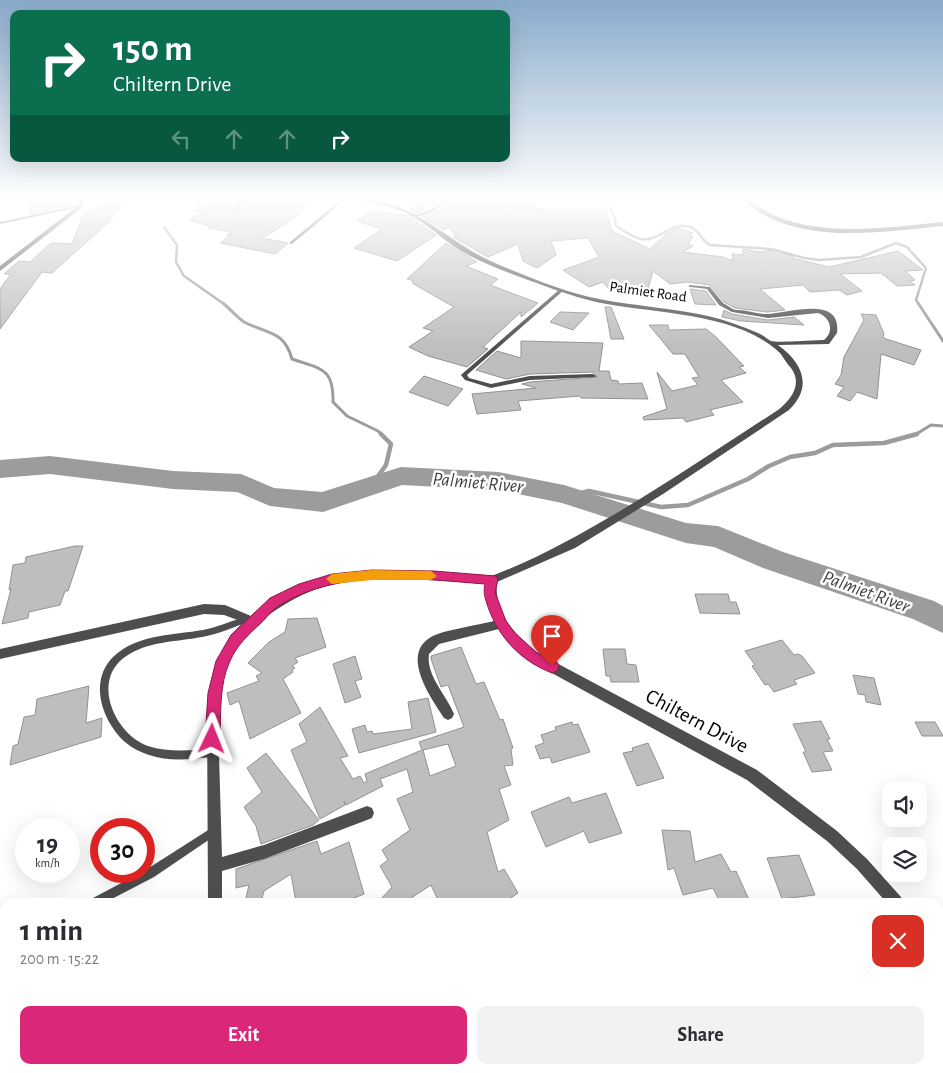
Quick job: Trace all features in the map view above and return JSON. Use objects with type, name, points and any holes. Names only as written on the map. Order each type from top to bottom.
[{"type":"street","points":[[0,269],[25,249]]},
{"type":"street","name":"Palmiet Road","points":[[462,249],[468,253],[562,290],[599,300],[707,317],[751,333],[770,344],[790,360],[798,373],[800,383],[791,405],[660,492],[571,545],[492,580]]},
{"type":"street","points":[[734,311],[767,316],[802,310],[821,312],[829,317],[834,328],[833,335],[826,342],[770,344]]},
{"type":"street","points":[[215,898],[213,753],[215,693],[222,661],[235,638],[249,620],[275,602],[304,588],[332,579],[372,575],[434,576],[492,580]]},
{"type":"street","name":"Chiltern Drive","points":[[492,580],[489,592],[500,624],[510,637],[532,656],[752,775],[832,836],[862,864],[892,898]]},
{"type":"street","points":[[0,654],[204,608],[225,610],[249,620]]},
{"type":"street","points":[[448,714],[426,670],[423,656],[427,647],[436,640],[500,624]]},
{"type":"street","points":[[215,866],[264,852],[367,813]]},
{"type":"lane","points":[[692,286],[708,288],[720,304],[734,311]]},
{"type":"lane","points":[[562,290],[464,375],[467,379],[491,386],[530,378],[592,376]]},
{"type":"lane","points":[[213,753],[164,754],[147,751],[127,739],[112,719],[103,699],[102,680],[114,663],[136,647],[149,642],[212,632],[249,620]]},
{"type":"lane","points":[[104,898],[150,873],[213,832]]},
{"type":"building","points":[[44,249],[79,249],[52,273],[42,272],[0,329],[0,289],[11,274],[4,274],[19,261],[30,262]]},
{"type":"building","points":[[250,249],[281,249],[275,254]]},
{"type":"building","points":[[358,249],[415,249],[397,261]]},
{"type":"building","points":[[439,249],[456,249],[477,262],[466,266],[498,279],[490,285],[538,303],[521,317],[521,312],[483,347],[488,349],[467,367],[428,356],[409,347],[433,331],[423,328],[454,307],[412,283],[414,281],[407,279]]},
{"type":"building","points":[[474,249],[506,249],[488,257]]},
{"type":"building","points":[[519,249],[554,249],[556,255],[537,268],[523,261]]},
{"type":"building","points":[[594,249],[688,249],[683,252],[723,257],[733,261],[732,254],[743,255],[743,249],[759,252],[774,250],[793,256],[792,258],[829,267],[898,251],[923,270],[905,271],[915,280],[910,281],[915,285],[897,286],[881,273],[840,274],[862,291],[847,295],[839,290],[810,292],[803,285],[760,289],[785,310],[767,312],[735,308],[724,302],[710,285],[688,282],[670,284],[653,271],[648,289],[624,294],[609,289],[603,282],[589,287],[563,270],[599,257]]},
{"type":"building","points":[[690,289],[706,291],[716,305],[695,304]]},
{"type":"building","points":[[605,307],[611,307],[624,339],[611,339]]},
{"type":"building","points":[[724,310],[732,314],[768,320],[794,317],[804,325],[741,321],[722,317]]},
{"type":"building","points":[[560,312],[589,313],[573,330],[550,322]]},
{"type":"building","points":[[861,314],[876,315],[884,334],[883,337],[886,339],[921,350],[914,365],[881,354],[877,399],[857,392],[850,401],[837,396],[844,387],[835,384],[841,375],[844,357],[864,320]]},
{"type":"building","points":[[649,325],[668,325],[669,330],[706,329],[715,336],[744,366],[739,367],[746,373],[721,380],[743,402],[710,410],[714,415],[686,422],[683,418],[644,420],[643,417],[667,409],[657,372],[672,391],[698,385],[692,378],[699,377],[685,354],[673,354]]},
{"type":"building","points":[[521,341],[603,343],[599,371],[609,371],[611,380],[618,381],[619,384],[642,383],[648,399],[581,398],[580,396],[518,401],[521,410],[477,414],[472,394],[536,388],[522,384],[530,382],[597,377],[593,372],[530,374],[506,379],[476,370],[497,351],[521,358]]},
{"type":"building","points":[[424,376],[463,389],[448,406],[409,392]]},
{"type":"building","points":[[75,546],[83,546],[68,591],[65,591],[60,605],[29,612],[28,618],[2,624],[11,589],[9,590],[13,565],[25,563],[26,557]]},
{"type":"building","points":[[695,594],[728,594],[730,602],[736,602],[740,614],[700,613]]},
{"type":"building","points":[[317,618],[326,647],[295,658],[298,662],[292,666],[295,668],[292,670],[293,672],[283,679],[301,713],[250,739],[239,701],[230,705],[227,693],[259,681],[256,676],[262,673],[248,663],[269,642],[285,632],[288,619]]},
{"type":"building","points":[[782,640],[794,655],[802,656],[815,673],[794,680],[797,684],[774,692],[768,684],[765,685],[752,666],[755,665],[745,651]]},
{"type":"building","points":[[461,647],[476,684],[484,682],[500,720],[503,719],[513,748],[511,749],[513,765],[504,766],[511,785],[499,789],[509,820],[487,832],[498,872],[504,869],[518,893],[511,898],[437,898],[431,885],[411,898],[382,898],[392,887],[380,866],[388,860],[382,850],[410,830],[397,799],[413,792],[407,769],[380,779],[383,786],[346,805],[344,801],[345,805],[320,819],[291,750],[307,742],[299,724],[320,707],[348,756],[340,758],[353,779],[360,776],[364,783],[367,781],[365,774],[422,750],[419,742],[464,727],[448,685],[441,687],[431,656]],"holes":[[[448,744],[456,766],[430,776],[423,750]]]},
{"type":"building","points":[[603,649],[625,649],[627,664],[636,665],[639,682],[611,682],[610,676],[606,676]]},
{"type":"building","points":[[355,656],[362,679],[355,681],[361,697],[345,703],[333,664]]},
{"type":"building","points":[[853,675],[874,678],[881,705],[866,702],[865,695],[858,694]]},
{"type":"building","points":[[89,686],[86,723],[102,718],[101,737],[10,765],[13,746],[18,744],[24,717],[35,715],[37,699]]},
{"type":"building","points":[[428,698],[436,732],[359,753],[352,729],[365,725],[367,732],[372,731],[373,734],[412,729],[408,702]]},
{"type":"building","points":[[821,721],[830,739],[827,739],[833,751],[823,752],[832,770],[812,772],[803,752],[806,752],[793,724]]},
{"type":"building","points":[[572,722],[573,725],[578,724],[590,752],[552,763],[550,757],[540,759],[535,746],[544,743],[541,735],[556,730],[555,727]]},
{"type":"building","points":[[915,722],[935,722],[943,736],[922,736]]},
{"type":"building","points":[[648,743],[664,778],[637,786],[623,753],[633,751],[632,748]]},
{"type":"building","points":[[266,753],[319,820],[313,825],[261,844],[256,826],[244,807],[262,792],[247,768]]},
{"type":"building","points":[[606,793],[622,833],[589,843],[584,831],[546,847],[531,812],[569,797],[572,803]]},
{"type":"building","points":[[662,830],[690,831],[695,862],[721,854],[731,872],[736,871],[748,898],[718,898],[713,888],[683,895],[674,868],[668,870]]},
{"type":"building","points":[[317,841],[321,854],[349,842],[364,894],[354,898],[295,898],[291,874],[264,891],[262,898],[246,898],[249,885],[236,888],[236,869]]},
{"type":"building","points":[[799,855],[815,895],[782,898],[767,858]]},
{"type":"waterway","points":[[177,249],[176,262],[184,276],[224,304]]},
{"type":"waterway","points":[[771,249],[819,260],[861,257],[881,249]]},
{"type":"waterway","points":[[909,249],[926,268],[916,300],[919,304]]},
{"type":"waterway","points":[[223,303],[244,322],[274,334],[279,338],[289,350],[292,359],[323,371],[331,382],[333,402],[347,416],[378,431],[391,444],[386,465],[371,486]]},
{"type":"waterway","points":[[918,303],[943,341]]},
{"type":"waterway","points":[[916,434],[931,425],[943,426]]},
{"type":"waterway","points":[[569,496],[589,491],[661,507],[688,505],[748,479],[769,466],[790,457],[815,453],[833,445],[884,443],[916,434]]},
{"type":"waterway","name":"Palmiet River","points":[[0,469],[50,465],[173,480],[241,483],[270,497],[323,502],[401,476],[498,481],[564,494],[686,533],[718,537],[773,560],[923,610],[943,620]]},
{"type":"slow traffic","points":[[332,579],[372,575],[431,576]]},
{"type":"route","points":[[212,739],[215,693],[222,661],[235,638],[275,602],[304,588],[332,579],[372,575],[434,576],[492,580],[489,592],[500,624],[517,644],[532,656],[552,666]]}]
